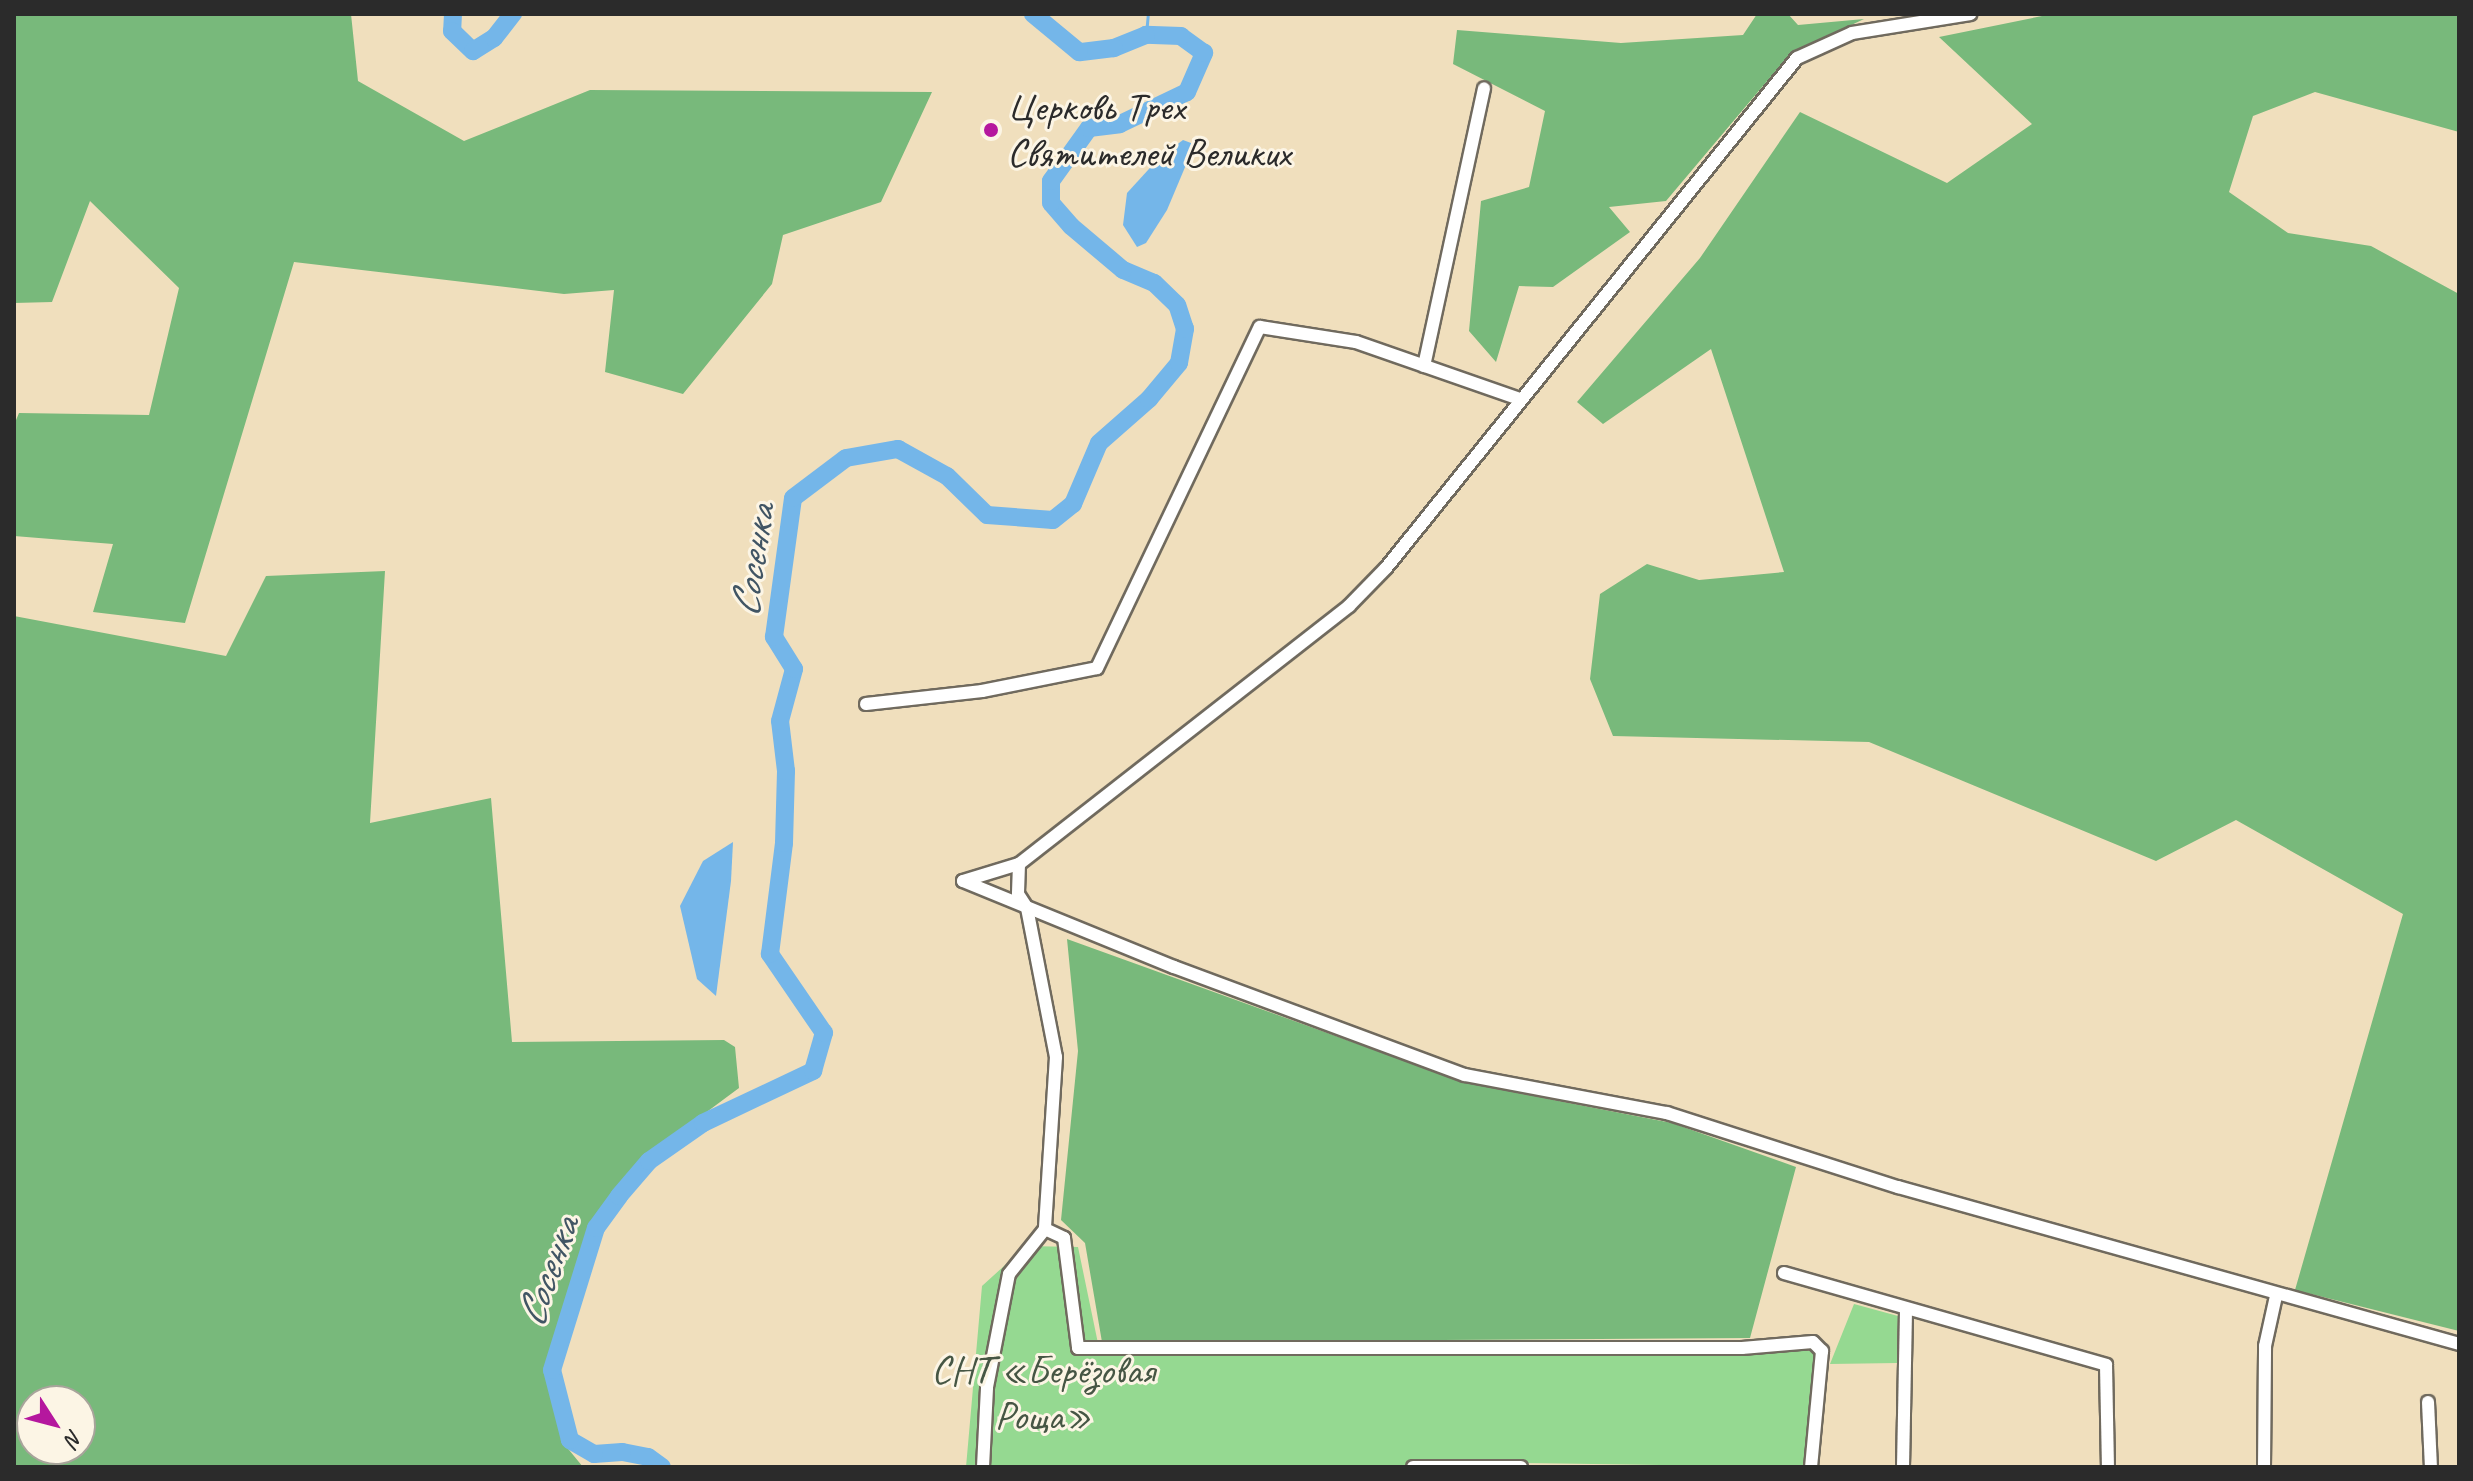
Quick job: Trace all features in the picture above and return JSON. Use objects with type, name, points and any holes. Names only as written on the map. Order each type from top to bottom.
[{"type":"street","points":[[1970,14],[1852,33],[1797,58],[1386,568],[1349,606],[1019,864],[963,881],[1465,1075],[1667,1113],[1898,1187],[2276,1296],[2459,1344]]},
{"type":"street","points":[[1424,366],[1484,88]]},
{"type":"street","points":[[866,704],[982,691],[1097,668],[1260,327],[1356,342],[1520,399]]},
{"type":"street","points":[[983,1467],[987,1387],[1009,1274],[1045,1229],[1056,1057],[1027,908],[1015,881],[1019,864]]},
{"type":"street","points":[[1045,1229],[1064,1238],[1078,1348],[1742,1348],[1813,1342],[1822,1351],[1811,1467]]},
{"type":"street","points":[[1784,1273],[2106,1365],[2108,1467]]},
{"type":"street","points":[[2264,1467],[2265,1346],[2276,1296]]},
{"type":"street","points":[[1903,1467],[1906,1310]]},
{"type":"street","points":[[2428,1402],[2431,1467]]},
{"type":"street","points":[[1413,1467],[1521,1467]]},
{"type":"green space","points":[[14,14],[351,14],[358,81],[464,141],[590,90],[932,92],[881,202],[783,235],[772,284],[683,394],[605,372],[614,290],[564,294],[294,262],[185,623],[93,612],[113,544],[14,536],[14,425],[19,413],[149,415],[179,288],[90,201],[52,302],[14,303]]},
{"type":"green space","points":[[1757,14],[1788,14],[1798,25],[1864,19],[1790,54],[1666,201],[1609,207],[1630,232],[1553,287],[1519,286],[1496,362],[1469,331],[1481,201],[1529,187],[1545,111],[1453,64],[1457,30],[1621,43],[1743,35]]},
{"type":"green space","points":[[2052,14],[2459,14],[2459,132],[2315,92],[2253,116],[2229,192],[2288,233],[2371,246],[2459,294],[2459,1331],[2295,1290],[2403,914],[2236,820],[2156,861],[1869,742],[1613,736],[1590,679],[1600,594],[1647,564],[1699,580],[1784,572],[1711,349],[1603,424],[1577,402],[1700,258],[1800,112],[1947,183],[2032,124],[1939,37]]},
{"type":"green space","points":[[385,571],[370,823],[491,798],[512,1042],[724,1040],[735,1047],[739,1088],[646,1157],[593,1228],[549,1375],[565,1445],[583,1467],[14,1467],[14,616],[226,656],[266,576]]},
{"type":"green space","points":[[1067,939],[1466,1083],[1672,1123],[1796,1167],[1750,1338],[1102,1342],[1085,1243],[1061,1220],[1078,1051]]},
{"type":"green space","name":"СНТ «Берёзовая Роща»","points":[[1026,1246],[1078,1247],[1100,1353],[1820,1351],[1807,1467],[1443,1462],[1403,1467],[966,1467],[982,1286]]},
{"type":"green space","points":[[1854,1304],[1898,1316],[1897,1363],[1830,1364]]},
{"type":"water","points":[[1183,140],[1191,143],[1191,153],[1167,210],[1146,243],[1137,247],[1123,225],[1127,193],[1159,158]]},
{"type":"water","points":[[733,842],[716,996],[697,979],[680,906],[703,861]]},
{"type":"waterway","name":"Сосенка","points":[[453,14],[452,31],[473,51],[494,38],[513,14]]},
{"type":"waterway","name":"Сосенка","points":[[662,1467],[648,1457],[622,1452],[594,1454],[570,1440],[552,1370],[596,1228],[619,1196],[649,1161],[703,1123],[813,1071],[824,1033],[770,954],[784,843],[786,771],[780,721],[794,669],[774,637],[793,498],[846,458],[898,449],[947,476],[987,515],[1053,520],[1073,504],[1099,443],[1149,399],[1179,363],[1185,329],[1177,305],[1154,283],[1123,270],[1071,226],[1051,203],[1051,181],[1089,128],[1120,124],[1187,92],[1204,53],[1181,36],[1146,35],[1114,48],[1079,52],[1033,14]]},
{"type":"waterway","points":[[1146,35],[1148,14]]},
{"type":"place","name":"Церковь Трех Святителей Великих","points":[[991,130]]}]
